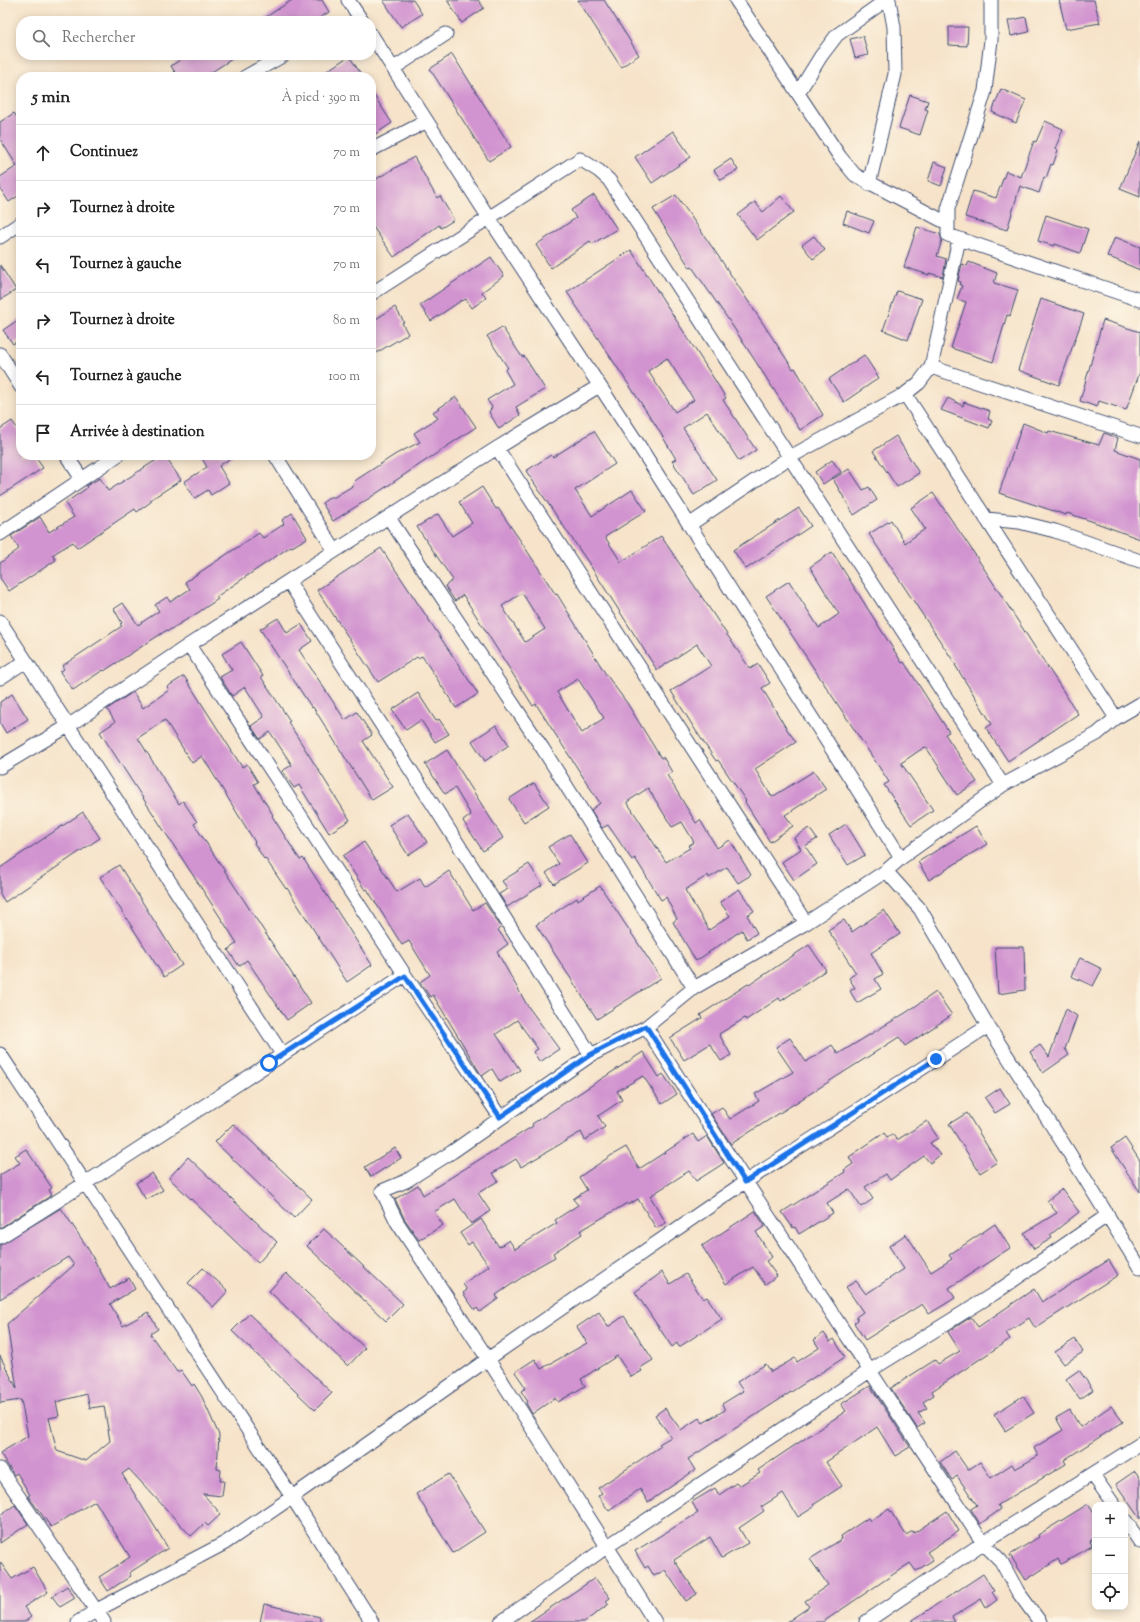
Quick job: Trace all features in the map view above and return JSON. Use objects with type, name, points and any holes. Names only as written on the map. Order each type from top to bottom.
[{"type":"street","points":[[348,0],[357,16]]},
{"type":"street","points":[[736,0],[840,157],[855,175],[869,184],[947,223]]},
{"type":"street","points":[[798,93],[821,56],[837,35],[886,0]]},
{"type":"street","points":[[869,184],[895,74],[894,27],[889,0]]},
{"type":"street","points":[[991,0],[991,40],[985,91],[948,209],[948,235],[1140,300]]},
{"type":"street","points":[[394,68],[446,34]]},
{"type":"street","points":[[376,41],[689,525],[901,858]]},
{"type":"street","points":[[254,72],[275,60]]},
{"type":"street","points":[[376,147],[427,121]]},
{"type":"street","points":[[376,291],[580,159],[599,171],[609,180],[1003,786]]},
{"type":"street","points":[[0,237],[16,226]]},
{"type":"street","points":[[689,525],[790,457],[905,394],[919,383],[931,367],[959,239]]},
{"type":"street","points":[[0,354],[16,374]]},
{"type":"street","points":[[931,367],[1140,436]]},
{"type":"street","points":[[0,767],[68,726],[189,645],[335,551],[497,448],[599,386]]},
{"type":"street","points":[[905,394],[1116,718]]},
{"type":"street","points":[[497,448],[806,923]]},
{"type":"street","points":[[69,460],[82,479]]},
{"type":"street","points":[[0,534],[110,460]]},
{"type":"street","points":[[278,460],[335,551]]},
{"type":"street","points":[[389,518],[543,749],[694,988]]},
{"type":"street","points":[[986,519],[1019,522],[1055,531],[1140,561]]},
{"type":"street","points":[[289,582],[441,817],[590,1055]]},
{"type":"street","points":[[0,621],[282,1054]]},
{"type":"street","points":[[189,645],[405,976],[500,1117]]},
{"type":"street","points":[[0,678],[26,661]]},
{"type":"street","points":[[655,1622],[488,1359],[397,1222],[382,1191],[406,1181],[452,1152],[590,1055],[646,1026],[694,988],[806,923],[886,872],[901,858],[1003,786],[1097,734],[1116,718],[1140,704]]},
{"type":"street","points":[[886,872],[920,909],[988,1026],[1140,1266]]},
{"type":"street","points":[[0,1238],[85,1184],[282,1054],[405,976]]},
{"type":"street","points":[[646,1026],[745,1182],[871,1370],[983,1544],[1001,1561],[1018,1592],[1040,1622]]},
{"type":"street","points":[[78,1622],[96,1610],[225,1543],[745,1182],[988,1026]]},
{"type":"street","points":[[0,1054],[292,1497],[372,1622]]},
{"type":"street","points":[[501,1622],[608,1546],[871,1370],[995,1292],[1108,1215]]},
{"type":"street","points":[[866,1622],[983,1544],[1140,1444]]},
{"type":"street","points":[[0,1469],[104,1622]]},
{"type":"street","points":[[1093,1475],[1112,1502]]},
{"type":"street","points":[[1128,1524],[1140,1542]]},
{"type":"building","points":[[292,0],[322,0],[329,12],[323,16],[268,16]]},
{"type":"building","points":[[383,0],[413,0],[422,14],[401,27]]},
{"type":"building","points":[[447,0],[478,0],[484,8],[462,23]]},
{"type":"building","points":[[578,0],[604,0],[639,55],[621,67]]},
{"type":"building","points":[[1059,0],[1094,0],[1100,23],[1066,29]]},
{"type":"building","points":[[1026,17],[1029,32],[1011,36],[1008,21]]},
{"type":"building","points":[[949,27],[968,27],[967,46],[949,45]]},
{"type":"building","points":[[863,36],[868,55],[855,58],[850,39]]},
{"type":"building","points":[[452,54],[511,147],[489,161],[430,69]]},
{"type":"building","points":[[180,60],[230,60],[212,72],[175,72],[171,66]]},
{"type":"building","points":[[343,60],[352,60],[360,72],[325,72]]},
{"type":"building","points":[[1001,89],[1026,100],[1016,123],[992,112]]},
{"type":"building","points":[[910,95],[928,101],[925,109],[928,110],[920,135],[899,128]]},
{"type":"building","points":[[376,99],[392,123],[376,134]]},
{"type":"building","points":[[14,113],[16,116],[16,164],[0,139],[0,122]]},
{"type":"building","points":[[1045,121],[1063,129],[1055,149],[1058,150],[1053,165],[1051,164],[1046,178],[1044,177],[1039,193],[1020,186],[1007,230],[965,217],[973,191],[996,198],[1006,171],[1021,177],[1034,141],[1036,142]]},
{"type":"building","points":[[673,131],[691,157],[652,183],[635,157]]},
{"type":"building","points":[[1140,141],[1140,197],[1120,189]]},
{"type":"building","points":[[414,157],[437,198],[440,196],[454,220],[441,228],[439,225],[394,257],[376,231],[376,179]]},
{"type":"building","points":[[731,159],[738,170],[721,180],[714,170]]},
{"type":"building","points":[[934,162],[947,167],[941,186],[928,181]]},
{"type":"building","points":[[16,167],[16,197],[9,202],[0,188],[0,177]]},
{"type":"building","points":[[594,195],[617,229],[592,244],[590,241],[551,268],[536,245],[576,218],[571,210]]},
{"type":"building","points":[[676,195],[793,369],[795,368],[823,415],[800,430],[730,322],[692,267],[690,268],[653,209]]},
{"type":"building","points":[[781,196],[794,212],[757,240],[738,215],[755,202],[763,212]]},
{"type":"building","points":[[847,211],[874,221],[869,233],[843,223]]},
{"type":"building","points":[[1046,215],[1088,229],[1080,253],[1055,244],[1054,246],[1038,241]]},
{"type":"building","points":[[917,227],[940,234],[942,240],[937,256],[946,259],[943,277],[929,273],[929,275],[904,267]]},
{"type":"building","points":[[814,236],[825,250],[813,259],[802,245]]},
{"type":"building","points":[[1115,237],[1140,247],[1140,270],[1107,256]]},
{"type":"building","points":[[631,250],[726,398],[723,400],[756,450],[739,461],[707,412],[683,428],[717,480],[694,495],[672,461],[676,459],[655,424],[567,292]],"holes":[[[667,358],[694,400],[675,412],[648,371]]]},
{"type":"building","points":[[491,257],[504,276],[482,292],[486,298],[472,308],[466,299],[463,301],[462,300],[431,321],[420,305]]},
{"type":"building","points":[[969,262],[997,273],[994,283],[1018,290],[1010,316],[1007,315],[993,362],[951,348],[966,302],[957,299],[962,286],[960,285],[961,282],[958,281],[962,264],[967,266]]},
{"type":"building","points":[[0,265],[16,290],[0,300]]},
{"type":"building","points":[[897,291],[922,299],[908,340],[883,330]]},
{"type":"building","points":[[1041,299],[1084,314],[1059,385],[1018,370]]},
{"type":"building","points":[[395,307],[404,322],[402,323],[408,334],[376,353],[376,319]]},
{"type":"building","points":[[1103,320],[1140,332],[1140,372],[1126,410],[1099,401],[1097,407],[1080,401]]},
{"type":"building","points":[[16,321],[16,342],[13,344],[3,330]]},
{"type":"building","points":[[502,327],[522,357],[524,356],[545,389],[516,407],[520,415],[499,429],[489,412],[492,407],[487,400],[513,384],[505,370],[508,368],[487,336]]},
{"type":"building","points":[[864,355],[879,378],[844,402],[829,379]]},
{"type":"building","points":[[456,397],[476,427],[333,521],[322,503],[354,485],[353,483],[356,480],[396,454],[420,442],[414,433],[438,418],[433,412]]},
{"type":"building","points":[[948,398],[963,406],[964,402],[990,411],[988,419],[992,421],[989,428],[941,410]]},
{"type":"building","points":[[12,421],[16,427],[16,460],[37,460],[43,468],[0,496],[0,429]]},
{"type":"building","points":[[1023,423],[1048,433],[1049,431],[1099,445],[1104,433],[1118,438],[1115,450],[1140,459],[1140,539],[1067,513],[1066,515],[999,493]]},
{"type":"building","points":[[594,431],[615,464],[575,490],[592,516],[632,490],[646,511],[605,537],[621,562],[661,536],[750,669],[758,664],[770,683],[762,688],[796,742],[755,769],[772,797],[814,771],[826,789],[785,815],[793,826],[770,842],[745,802],[746,801],[718,760],[716,761],[671,691],[711,666],[697,644],[657,670],[588,562],[526,471],[551,455],[553,457]]},
{"type":"building","points":[[896,436],[919,473],[897,487],[873,451]]},
{"type":"building","points":[[156,460],[167,460],[181,480],[150,500],[152,501],[137,512],[135,509],[77,548],[73,542],[52,555],[56,560],[9,591],[0,578],[0,563],[19,549],[11,536],[40,517],[49,532],[74,517],[65,503],[87,488],[86,486],[100,478],[108,491]]},
{"type":"building","points":[[203,460],[228,460],[219,466],[229,483],[211,495],[208,490],[195,498],[184,482],[207,467]]},
{"type":"building","points":[[832,460],[841,472],[823,484],[815,472]]},
{"type":"building","points":[[849,469],[863,490],[869,487],[877,500],[854,515],[833,479]]},
{"type":"building","points":[[482,487],[496,509],[498,508],[520,540],[556,595],[557,594],[605,673],[627,703],[661,758],[663,757],[672,772],[667,775],[696,823],[700,820],[717,848],[730,840],[751,875],[738,883],[727,867],[709,878],[708,875],[685,890],[709,930],[730,916],[720,902],[739,889],[754,911],[747,915],[757,933],[747,939],[742,930],[696,961],[673,922],[677,919],[666,897],[661,900],[635,858],[632,860],[608,825],[602,828],[591,810],[600,803],[536,704],[533,706],[463,595],[455,601],[445,586],[453,580],[417,527],[438,514],[452,536],[472,523],[459,502]],"holes":[[[522,593],[545,629],[525,642],[502,606]],[[578,679],[604,718],[582,733],[557,692]],[[648,788],[672,827],[682,822],[694,842],[688,846],[690,848],[666,862],[627,802]]]},
{"type":"building","points":[[933,493],[970,547],[1078,714],[1008,761],[986,728],[992,724],[956,665],[869,534],[891,520],[905,543],[925,529],[911,508]]},
{"type":"building","points":[[799,508],[811,526],[746,569],[733,550]]},
{"type":"building","points":[[292,513],[307,538],[292,547],[291,546],[216,597],[218,599],[199,612],[168,631],[167,630],[73,690],[60,672],[64,669],[62,666],[122,626],[120,624],[122,623],[114,609],[123,603],[138,625],[159,611],[155,605],[167,597],[170,602],[190,589],[185,582],[259,533],[263,538],[284,524],[282,520]]},
{"type":"building","points":[[381,548],[478,694],[456,708],[422,656],[417,657],[378,682],[317,590]]},
{"type":"building","points":[[832,552],[902,663],[904,662],[949,732],[945,734],[977,782],[957,795],[926,747],[923,748],[901,763],[933,810],[911,825],[884,785],[889,782],[766,596],[789,581],[819,628],[839,614],[810,567]]},
{"type":"building","points":[[278,618],[287,633],[301,624],[312,641],[299,650],[345,720],[357,712],[372,735],[363,741],[393,787],[372,800],[313,707],[312,708],[260,629]]},
{"type":"building","points":[[241,642],[263,676],[261,677],[290,721],[288,722],[350,820],[329,833],[299,785],[294,788],[282,771],[292,765],[270,732],[260,739],[251,726],[264,717],[245,687],[232,696],[220,677],[232,670],[222,654]]},
{"type":"building","points":[[184,676],[242,767],[247,764],[258,782],[254,784],[273,815],[272,816],[300,860],[303,858],[372,965],[347,982],[287,888],[286,889],[265,858],[264,859],[202,756],[192,763],[165,720],[138,738],[179,804],[183,801],[197,822],[194,824],[311,1003],[287,1020],[247,960],[239,966],[228,950],[237,943],[100,732],[115,722],[107,709],[133,692],[143,708],[169,690],[167,687]]},
{"type":"building","points":[[418,693],[436,721],[439,719],[449,734],[435,742],[421,720],[406,730],[392,710]]},
{"type":"building","points":[[12,694],[28,719],[6,733],[0,723],[0,702]]},
{"type":"building","points":[[496,725],[509,745],[485,761],[472,741]]},
{"type":"building","points":[[447,750],[503,838],[483,851],[463,821],[471,815],[455,788],[445,794],[425,764]]},
{"type":"building","points":[[534,783],[549,806],[524,822],[509,799]]},
{"type":"building","points":[[83,812],[100,838],[5,902],[0,894],[0,868]]},
{"type":"building","points":[[408,813],[427,842],[408,855],[389,825]]},
{"type":"building","points":[[846,824],[865,855],[848,865],[829,835]]},
{"type":"building","points":[[976,826],[987,844],[929,880],[918,862]]},
{"type":"building","points":[[809,828],[817,839],[805,846],[817,864],[794,880],[782,862],[801,849],[794,838]]},
{"type":"building","points":[[570,834],[588,863],[554,884],[546,873],[559,864],[548,847]]},
{"type":"building","points":[[364,842],[397,892],[420,878],[425,887],[449,871],[473,910],[485,903],[501,927],[498,930],[508,944],[497,952],[527,1005],[559,1049],[540,1062],[533,1052],[538,1049],[517,1020],[496,1034],[520,1070],[500,1082],[492,1069],[482,1076],[433,995],[430,997],[420,982],[430,975],[409,941],[402,945],[367,889],[365,890],[343,856]]},
{"type":"building","points":[[529,864],[542,885],[507,907],[499,894],[508,889],[502,881]]},
{"type":"building","points":[[119,865],[182,965],[164,977],[100,877]]},
{"type":"building","points":[[600,886],[661,978],[597,1019],[536,925],[577,898],[578,900]]},
{"type":"building","points":[[884,910],[900,934],[871,953],[883,974],[875,979],[881,989],[857,1003],[850,991],[855,988],[849,978],[856,973],[828,930],[844,920],[852,932]]},
{"type":"building","points":[[809,945],[826,970],[781,1001],[779,998],[746,1020],[745,1018],[719,1034],[731,1055],[721,1061],[710,1044],[684,1060],[670,1038],[702,1018],[700,1015],[748,984],[749,985]]},
{"type":"building","points":[[995,947],[1024,947],[1025,990],[998,994]]},
{"type":"building","points":[[1080,958],[1102,969],[1093,986],[1071,976]]},
{"type":"building","points":[[936,992],[952,1015],[905,1046],[899,1037],[731,1144],[711,1114],[722,1107],[730,1119],[759,1101],[755,1094],[793,1072],[776,1047],[790,1038],[806,1062],[832,1045],[838,1054],[907,1012]]},
{"type":"building","points":[[1066,1009],[1077,1016],[1065,1049],[1069,1055],[1043,1073],[1030,1052],[1040,1045],[1049,1057]]},
{"type":"building","points":[[643,1052],[659,1077],[663,1074],[677,1094],[662,1104],[643,1076],[617,1091],[622,1100],[598,1116],[605,1127],[585,1140],[581,1132],[521,1167],[516,1159],[493,1173],[498,1181],[478,1193],[490,1211],[471,1224],[455,1199],[434,1212],[443,1225],[419,1240],[404,1218],[395,1199],[418,1185],[423,1195],[533,1126],[532,1124]]},
{"type":"building","points":[[1000,1088],[1010,1104],[995,1113],[985,1098]]},
{"type":"building","points":[[967,1113],[997,1162],[980,1173],[949,1124]]},
{"type":"building","points":[[927,1121],[938,1138],[930,1143],[940,1155],[930,1163],[924,1156],[890,1180],[886,1174],[865,1187],[873,1199],[861,1207],[849,1189],[827,1203],[833,1213],[799,1234],[795,1227],[793,1228],[782,1212],[845,1172],[844,1170],[853,1164],[849,1157],[884,1133],[887,1137],[892,1134],[897,1140]]},
{"type":"building","points":[[233,1124],[312,1199],[294,1218],[215,1142]]},
{"type":"building","points":[[693,1134],[698,1142],[707,1136],[724,1163],[696,1181],[689,1171],[650,1196],[666,1223],[656,1228],[638,1199],[628,1205],[627,1203],[580,1231],[582,1234],[553,1253],[555,1257],[537,1267],[496,1295],[498,1299],[480,1312],[477,1308],[475,1310],[463,1293],[467,1290],[463,1284],[489,1266],[472,1242],[468,1245],[460,1233],[481,1219],[499,1247],[509,1240],[515,1249],[557,1223],[555,1220],[578,1205],[573,1199],[587,1190],[579,1177],[612,1155],[626,1147],[639,1169]]},
{"type":"building","points":[[1125,1138],[1140,1161],[1140,1192],[1111,1148]]},
{"type":"building","points":[[395,1148],[401,1158],[371,1177],[365,1167]]},
{"type":"building","points":[[26,1149],[52,1188],[49,1190],[52,1195],[0,1228],[0,1175],[20,1163],[15,1156]]},
{"type":"building","points":[[188,1157],[277,1242],[258,1263],[169,1178]]},
{"type":"building","points":[[152,1173],[163,1190],[146,1200],[136,1183]]},
{"type":"building","points":[[1062,1189],[1079,1212],[1050,1235],[1052,1238],[1034,1249],[1024,1233],[1057,1213],[1047,1201]]},
{"type":"building","points":[[61,1208],[87,1247],[110,1289],[129,1278],[135,1289],[110,1304],[123,1326],[148,1312],[158,1329],[150,1334],[177,1372],[181,1370],[192,1386],[194,1384],[202,1397],[219,1435],[217,1469],[221,1470],[220,1481],[224,1481],[222,1496],[203,1494],[221,1514],[208,1526],[205,1523],[191,1536],[129,1469],[122,1474],[168,1548],[129,1573],[131,1576],[108,1591],[99,1577],[130,1557],[95,1501],[51,1527],[28,1496],[30,1495],[17,1473],[14,1475],[0,1453],[28,1436],[21,1400],[0,1403],[0,1356],[17,1389],[7,1324],[74,1265],[68,1257],[0,1299],[0,1245]],"holes":[[[87,1394],[90,1408],[104,1406],[110,1441],[86,1461],[57,1451],[49,1418],[59,1416],[56,1402]]]},
{"type":"building","points":[[755,1211],[765,1226],[756,1232],[772,1257],[766,1261],[777,1276],[765,1284],[753,1267],[726,1284],[702,1246]]},
{"type":"building","points":[[995,1224],[1010,1248],[949,1288],[955,1298],[929,1314],[922,1304],[865,1340],[854,1323],[858,1320],[856,1317],[863,1312],[846,1287],[856,1281],[866,1294],[904,1269],[889,1246],[906,1234],[931,1272],[952,1259],[949,1255]]},
{"type":"building","points":[[324,1229],[403,1304],[386,1321],[307,1246]]},
{"type":"building","points":[[1109,1260],[1118,1275],[1035,1328],[1029,1318],[1006,1333],[1010,1339],[932,1391],[934,1395],[923,1402],[927,1408],[918,1413],[925,1423],[917,1428],[891,1388],[935,1360],[938,1364],[960,1351],[948,1332],[971,1317],[978,1327],[1034,1289],[1042,1302]]},
{"type":"building","points":[[203,1268],[228,1291],[213,1307],[188,1283]]},
{"type":"building","points":[[662,1272],[670,1284],[686,1274],[703,1299],[707,1297],[722,1319],[679,1347],[677,1343],[672,1347],[635,1292]]},
{"type":"building","points":[[286,1273],[365,1348],[348,1366],[269,1291]]},
{"type":"building","points":[[599,1312],[608,1327],[624,1316],[653,1360],[640,1368],[642,1371],[631,1377],[617,1356],[581,1379],[585,1386],[558,1402],[555,1398],[532,1414],[526,1403],[528,1402],[521,1391],[526,1388],[515,1372],[535,1359],[541,1369],[587,1343],[577,1327]]},
{"type":"building","points":[[249,1314],[332,1393],[315,1410],[232,1331]]},
{"type":"building","points":[[824,1333],[830,1342],[834,1339],[845,1357],[688,1459],[695,1470],[648,1502],[640,1489],[609,1511],[598,1496],[602,1493],[598,1488],[661,1446],[659,1444],[671,1437],[655,1415],[665,1408],[681,1430],[699,1418],[703,1423],[725,1410],[722,1404],[743,1391],[737,1382],[766,1364],[771,1372],[795,1358],[797,1362],[819,1348],[814,1340]]},
{"type":"building","points":[[1075,1339],[1083,1352],[1064,1364],[1055,1352]]},
{"type":"building","points":[[1079,1370],[1093,1390],[1080,1399],[1066,1379]]},
{"type":"building","points":[[870,1386],[910,1447],[895,1456],[877,1427],[826,1462],[842,1486],[813,1505],[814,1507],[798,1517],[783,1493],[761,1507],[764,1511],[739,1528],[748,1543],[722,1558],[710,1537],[674,1560],[697,1594],[686,1601],[665,1570],[654,1576],[648,1566],[645,1568],[635,1551],[698,1513],[692,1502],[715,1488],[719,1495],[736,1483],[739,1486],[760,1473],[758,1470],[846,1411],[841,1404]]},
{"type":"building","points":[[1023,1396],[1034,1413],[1005,1431],[994,1414]]},
{"type":"building","points":[[1111,1406],[1123,1422],[1064,1460],[1066,1464],[998,1505],[1001,1509],[980,1524],[971,1509],[977,1505],[957,1476],[952,1480],[940,1462],[955,1451],[968,1470],[980,1462],[991,1478],[1012,1464],[1015,1469],[1038,1456],[1034,1448],[1063,1430],[1056,1418],[1070,1410],[1080,1427]]},
{"type":"building","points":[[1135,1471],[1140,1478],[1140,1519],[1116,1484]]},
{"type":"building","points":[[449,1474],[485,1532],[453,1553],[416,1494]]},
{"type":"building","points":[[1088,1504],[1092,1510],[1092,1540],[1090,1541],[1092,1546],[1061,1564],[1058,1559],[1026,1580],[1010,1555],[1039,1537],[1038,1535]]},
{"type":"building","points":[[15,1505],[28,1524],[0,1543],[0,1515]]},
{"type":"building","points":[[889,1509],[906,1535],[913,1531],[914,1533],[947,1511],[959,1531],[927,1552],[933,1560],[916,1571],[910,1563],[823,1622],[787,1622],[809,1607],[805,1601],[828,1585],[810,1559],[842,1539],[841,1536],[868,1518],[870,1521]]},
{"type":"building","points":[[0,1562],[12,1579],[33,1567],[48,1592],[24,1607],[31,1617],[24,1622],[0,1622]]},
{"type":"building","points":[[983,1574],[994,1591],[992,1592],[997,1600],[986,1608],[981,1599],[952,1617],[955,1622],[910,1622]]},
{"type":"building","points":[[595,1578],[610,1598],[606,1601],[609,1604],[584,1622],[529,1622]]},
{"type":"building","points":[[67,1586],[75,1598],[60,1607],[52,1596]]},
{"type":"building","points":[[264,1604],[320,1617],[320,1622],[260,1622]]},
{"type":"route","points":[[269,1063],[405,976],[500,1117],[590,1055],[646,1026],[745,1182],[936,1059]]}]
